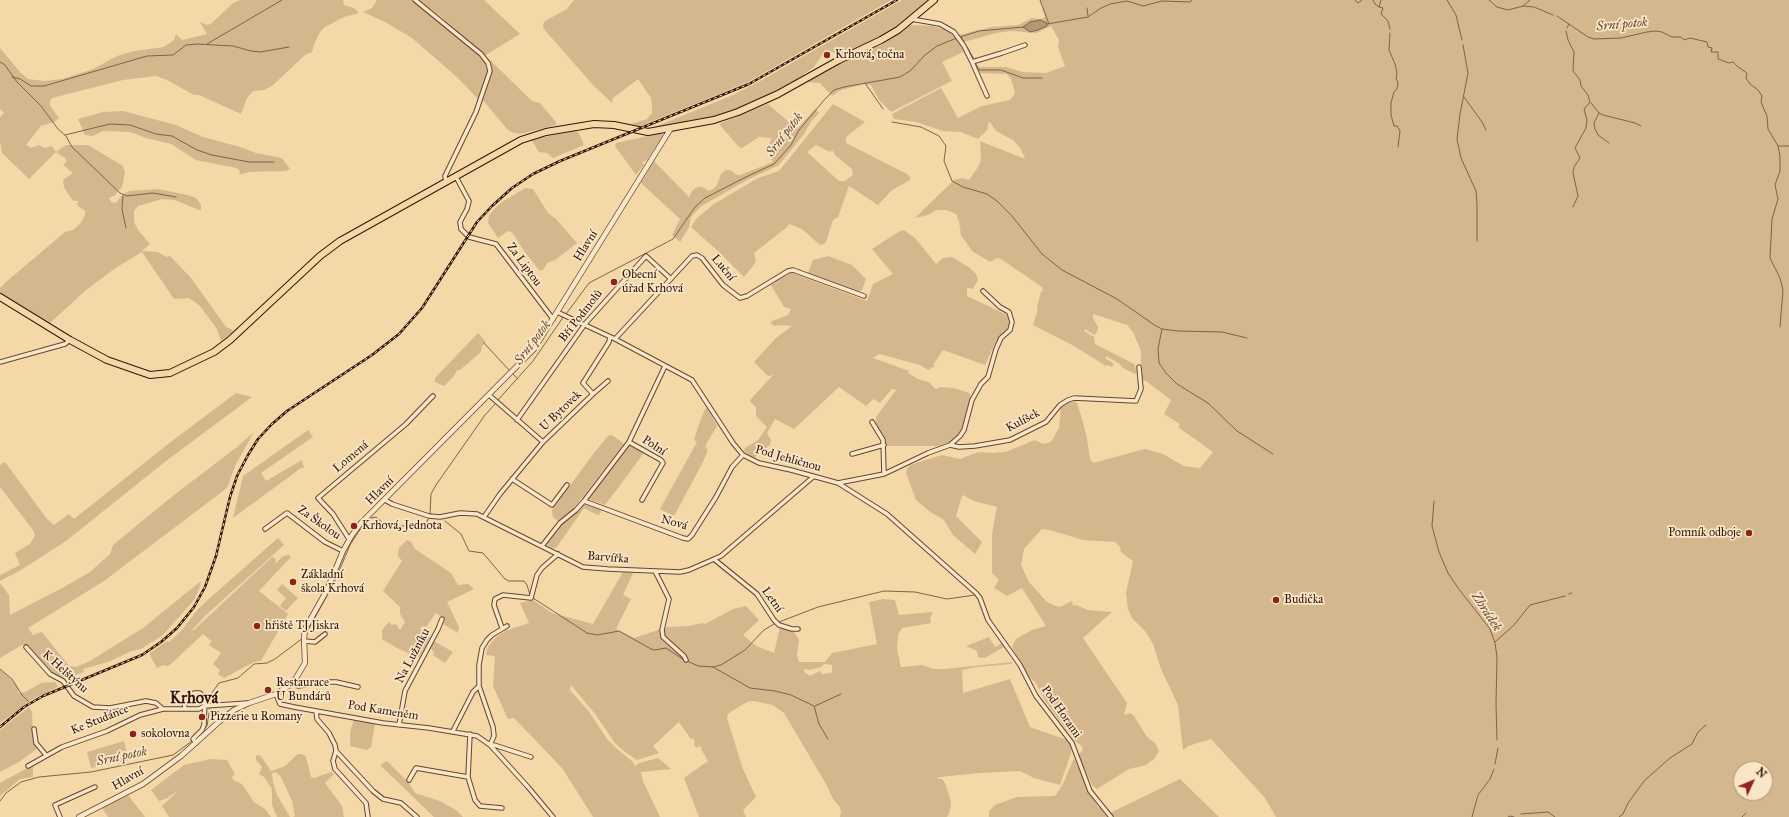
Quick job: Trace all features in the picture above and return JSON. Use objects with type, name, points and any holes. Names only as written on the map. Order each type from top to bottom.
[{"type":"main road","points":[[0,297],[102,358],[141,372],[158,375],[175,371],[214,352],[230,340],[336,243],[521,140],[540,134],[599,124],[620,126],[643,132],[718,119],[757,104],[835,61],[881,40],[911,20],[934,0]]},
{"type":"street","points":[[415,0],[481,54],[488,63],[490,71],[476,112],[445,176],[446,182]]},
{"type":"street","points":[[911,20],[940,24],[958,38],[972,62],[987,96]]},
{"type":"street","points":[[972,62],[1025,45]]},
{"type":"street","name":"Hlavní","points":[[79,817],[143,784],[225,717],[249,703],[276,694],[293,684],[306,663],[304,638],[349,539],[358,527],[531,352],[671,128]]},
{"type":"street","name":"Za Liptou","points":[[456,176],[469,201],[460,222],[461,229],[472,238],[496,244],[553,319]]},
{"type":"street","name":"Luční","points":[[615,339],[692,256],[697,255],[702,258],[723,285],[740,298],[747,296],[788,271],[793,270],[864,296]]},
{"type":"street","name":"Bří Podmolů","points":[[518,420],[585,324],[646,256],[671,278]]},
{"type":"street","name":"Kulíšek","points":[[838,483],[884,474],[928,453],[950,445],[960,436],[964,430],[972,400],[981,384],[988,377],[996,349],[1001,338],[1010,330],[1012,322],[1009,312],[1000,307],[983,291]]},
{"type":"street","name":"Pod Jehličnou","points":[[557,312],[615,339],[692,380],[733,443],[743,455],[758,463],[791,470],[838,483],[887,514],[976,593],[980,598],[988,620]]},
{"type":"street","name":"U Bytovek","points":[[593,394],[583,383],[609,342],[610,337]]},
{"type":"street","points":[[0,362],[65,344],[70,340]]},
{"type":"street","name":"Polní","points":[[642,500],[664,463],[662,460],[629,442],[665,366]]},
{"type":"street","name":"Kulíšek","points":[[950,445],[959,447],[975,446],[1010,440],[1046,422],[1060,405],[1074,398],[1136,400],[1141,389],[1139,367]]},
{"type":"street","name":"U Bytovek","points":[[484,517],[512,479],[543,442],[608,381]]},
{"type":"street","points":[[489,395],[543,442]]},
{"type":"street","name":"Lomená","points":[[349,539],[333,514],[318,498],[406,424],[433,396]]},
{"type":"street","points":[[872,422],[883,440],[884,474]]},
{"type":"street","points":[[542,546],[560,523],[576,510],[584,501],[629,442]]},
{"type":"street","points":[[852,454],[884,445]]},
{"type":"street","name":"Nová","points":[[584,501],[688,539],[716,497],[732,466],[743,455]]},
{"type":"street","name":"Barvířka","points":[[385,500],[392,504],[430,516],[440,517],[471,512],[484,517],[583,567],[655,572],[689,570],[716,560],[738,543],[813,477]]},
{"type":"street","points":[[512,479],[552,505],[567,485]]},
{"type":"street","name":"Za Školou","points":[[265,529],[287,513],[325,542],[343,551]]},
{"type":"street","points":[[502,628],[495,608],[495,599],[503,595],[531,598],[534,580],[539,571],[558,554]]},
{"type":"street","name":"Letní","points":[[716,560],[757,594],[779,625],[786,628],[798,629]]},
{"type":"street","points":[[655,572],[669,599],[662,630],[663,637],[684,656],[686,660]]},
{"type":"street","name":"Na Lužníku","points":[[399,725],[405,691],[442,620]]},
{"type":"street","name":"Pod Horami","points":[[988,620],[1020,666],[1036,696],[1072,743],[1090,791],[1111,817]]},
{"type":"street","points":[[490,745],[494,736],[493,727],[479,686],[479,665],[482,648],[487,640],[502,628],[507,626]]},
{"type":"street","points":[[304,638],[315,642],[325,634]]},
{"type":"street","name":"K Helštýnu","points":[[26,647],[50,674],[64,681],[74,696],[93,707],[110,708],[146,701],[156,703],[163,709]]},
{"type":"street","points":[[293,684],[298,686],[336,682],[358,687]]},
{"type":"street","points":[[453,731],[473,692],[479,686]]},
{"type":"street","points":[[185,708],[185,699],[197,692],[205,699],[208,706],[204,725],[194,741]]},
{"type":"street","name":"Pod Kameněm","points":[[276,694],[278,702],[281,704],[399,725],[453,731],[478,736],[490,745],[553,817]]},
{"type":"street","name":"Ke Studánce","points":[[28,766],[46,755],[76,741],[107,731],[132,718],[163,709],[199,709],[208,706],[249,703]]},
{"type":"street","points":[[316,711],[317,719],[333,739],[336,751],[373,791],[383,799],[401,803],[417,817]]},
{"type":"street","points":[[34,729],[36,743],[46,755]]},
{"type":"street","points":[[470,734],[468,777],[477,803],[485,807],[502,808]]},
{"type":"street","name":"Pod Kameněm","points":[[490,745],[531,757]]},
{"type":"street","points":[[336,751],[333,761],[335,769],[366,803],[368,817]]},
{"type":"street","points":[[409,780],[416,768],[468,777]]},
{"type":"street","points":[[60,817],[55,805],[95,787]]},
{"type":"shaded area","points":[[240,0],[343,0],[344,5],[354,8],[359,13],[344,17],[325,27],[320,32],[312,52],[305,55],[272,86],[264,90],[253,91],[247,98],[241,114],[199,95],[194,95],[167,80],[156,76],[123,80],[52,98],[50,101],[50,106],[59,118],[54,122],[41,126],[26,145],[31,148],[39,145],[45,148],[52,146],[56,152],[29,179],[2,153],[0,141],[0,117],[4,113],[0,109],[0,48],[20,72],[28,79],[44,81],[62,79],[93,69],[117,56],[134,51],[164,47],[174,40],[176,34],[182,40],[207,34],[200,22],[208,25],[212,23],[233,3]]},
{"type":"shaded area","points":[[377,0],[412,0],[480,56],[487,65],[488,73],[478,99],[458,78],[412,38],[385,22],[363,12],[372,8]]},
{"type":"shaded area","points":[[417,0],[484,0],[520,34],[484,56],[449,26],[443,18]]},
{"type":"shaded area","points":[[574,0],[891,0],[748,82],[638,127],[631,124],[647,119],[652,113],[652,107],[651,98],[638,79],[613,98],[612,103],[593,85],[543,28],[545,21],[567,9]]},
{"type":"shaded area","points":[[902,0],[930,0],[897,27],[880,38],[840,56],[833,52],[827,51],[822,55],[814,67],[796,80],[756,101],[718,116],[650,129],[733,95]]},
{"type":"shaded area","points":[[1040,0],[1789,0],[1789,817],[1276,817],[1265,798],[1211,739],[1188,746],[1183,750],[1178,705],[1161,669],[1153,644],[1146,632],[1132,618],[1128,609],[1126,593],[1133,561],[1121,552],[1120,547],[1115,542],[1083,540],[1042,529],[1024,549],[1021,565],[1029,582],[1047,602],[1053,605],[1060,607],[1072,601],[1073,606],[1076,605],[1088,610],[1112,612],[1083,638],[1127,703],[1124,715],[1130,713],[1134,716],[1147,737],[1155,743],[1159,751],[1155,758],[1146,765],[1129,769],[1097,789],[1092,785],[1078,755],[1083,750],[1082,746],[1076,742],[1045,701],[1036,683],[1026,674],[1012,647],[1016,639],[1032,630],[1046,626],[1022,588],[1007,596],[994,588],[999,580],[992,573],[992,534],[997,507],[974,501],[963,495],[961,499],[956,516],[982,542],[975,554],[953,535],[944,520],[929,511],[916,500],[906,473],[910,465],[942,455],[960,459],[978,452],[1005,452],[1035,440],[1043,444],[1051,442],[1059,428],[1061,408],[1068,402],[1074,401],[1077,403],[1083,422],[1090,459],[1093,463],[1145,449],[1163,454],[1184,466],[1200,468],[1213,452],[1178,427],[1180,424],[1164,414],[1171,400],[1146,381],[1141,380],[1141,351],[1133,332],[1127,325],[1093,314],[1093,318],[1098,327],[1097,332],[1094,335],[1085,329],[1084,331],[1094,337],[1095,344],[1134,364],[1137,372],[1135,374],[1123,368],[1120,364],[1106,356],[1105,358],[1114,364],[1112,367],[1108,365],[1106,366],[1074,346],[1033,325],[1041,292],[1043,291],[1042,287],[1001,259],[997,258],[990,262],[972,251],[961,235],[959,221],[956,214],[946,210],[937,210],[928,215],[915,218],[954,180],[963,178],[969,180],[981,160],[980,141],[1025,159],[1021,149],[1013,140],[996,131],[989,121],[987,130],[978,139],[961,132],[943,131],[916,122],[894,119],[892,114],[941,88],[958,118],[982,106],[1010,100],[1015,93],[1011,79],[1007,74],[980,73],[978,67],[1006,67],[1023,72],[1046,73],[1065,66],[1058,47],[1059,40],[1051,26],[1036,33],[1012,31],[996,33],[960,43],[963,52],[942,62],[952,81],[891,112],[879,100],[871,85],[864,84],[841,90],[832,96],[820,83],[806,82],[834,66],[885,43],[910,25],[933,26],[945,30],[955,36],[991,27],[1018,25],[1032,18],[1041,19],[1045,17]]},
{"type":"shaded area","points":[[1040,20],[1047,23],[1047,26],[1030,32],[1023,27],[1030,22]]},
{"type":"shaded area","points":[[490,60],[532,101],[540,103],[556,122],[556,125],[520,134],[511,132],[507,129],[483,100],[492,73],[488,62]]},
{"type":"shaded area","points":[[768,104],[797,129],[815,109],[819,113],[779,165],[747,180],[700,207],[691,217],[689,227],[680,242],[672,235],[680,219],[641,183],[654,161],[689,197],[692,191],[697,187],[702,187],[709,191],[713,189],[717,185],[721,174],[726,170],[730,170],[737,175],[740,175],[773,162],[769,156],[774,151],[769,144],[772,138],[759,137],[742,148],[739,147],[719,124]]},
{"type":"shaded area","points":[[833,104],[865,122],[846,137],[846,143],[907,174],[910,177],[910,180],[892,190],[878,205],[849,186],[838,217],[833,220],[824,244],[820,245],[802,229],[789,224],[754,253],[756,262],[744,277],[691,227],[697,218],[714,204],[758,178],[779,171]],"holes":[[[816,145],[830,152],[832,150],[836,156],[852,169],[853,175],[845,181],[839,181],[807,152]]]},
{"type":"shaded area","points":[[123,111],[176,125],[203,137],[256,153],[282,158],[290,169],[286,171],[249,172],[239,175],[240,171],[236,168],[196,160],[171,144],[146,138],[130,132],[103,131],[93,136],[85,135],[78,119],[103,112]]},
{"type":"shaded area","points":[[576,131],[579,133],[584,145],[553,158],[547,153],[539,152],[531,139]]},
{"type":"shaded area","points":[[662,133],[663,136],[647,160],[642,162],[644,165],[636,175],[615,146],[616,143]]},
{"type":"shaded area","points":[[66,145],[88,145],[123,166],[125,173],[122,187],[115,195],[109,198],[111,202],[116,203],[123,194],[129,191],[159,189],[196,198],[201,205],[201,211],[175,200],[162,199],[138,206],[134,211],[134,222],[138,230],[150,244],[142,251],[157,252],[167,257],[170,256],[191,278],[226,327],[233,330],[232,333],[221,341],[217,329],[200,306],[189,298],[174,299],[142,252],[117,267],[86,290],[50,323],[0,293],[0,288],[6,282],[65,232],[73,230],[80,224],[85,215],[85,211],[77,205],[78,201],[74,201],[70,197],[64,187],[63,180],[73,173],[63,165],[67,161],[65,158],[56,152]]},
{"type":"shaded area","points":[[525,188],[533,189],[548,213],[556,219],[577,243],[555,260],[547,263],[544,269],[540,271],[524,251],[512,232],[508,231],[498,238],[488,223],[489,215],[499,204]]},
{"type":"shaded area","points":[[904,230],[915,238],[936,264],[943,258],[952,257],[970,268],[976,274],[978,280],[973,289],[967,288],[967,296],[1007,315],[1011,321],[1008,329],[996,341],[985,365],[943,350],[933,365],[935,366],[928,370],[920,365],[879,354],[873,358],[909,371],[908,373],[918,379],[929,382],[935,389],[941,387],[954,388],[969,393],[971,397],[961,433],[953,441],[938,446],[888,446],[885,444],[876,426],[876,417],[896,390],[892,389],[880,403],[873,399],[866,406],[839,387],[794,429],[775,419],[767,433],[771,440],[770,445],[754,458],[748,454],[744,451],[745,448],[758,440],[767,427],[756,416],[756,407],[750,402],[773,375],[768,376],[754,362],[776,338],[792,326],[774,326],[770,322],[788,315],[791,309],[784,307],[771,285],[782,277],[792,273],[867,301],[873,284],[893,274],[872,249]]},
{"type":"shaded area","points":[[828,256],[852,265],[866,279],[862,290],[858,292],[808,273],[813,260]]},
{"type":"shaded area","points":[[478,333],[486,342],[482,346],[481,352],[460,370],[457,370],[454,376],[444,386],[435,382],[435,378]]},
{"type":"shaded area","points":[[236,393],[252,397],[166,461],[66,541],[21,570],[0,581],[0,575],[20,565],[15,553],[30,544],[35,535],[33,530],[0,487],[0,465],[5,462],[47,519],[54,525],[69,514],[74,519],[172,441]]},
{"type":"shaded area","points":[[707,408],[717,426],[705,446],[708,450],[703,462],[674,516],[660,509],[697,442],[694,440],[705,409]]},
{"type":"shaded area","points":[[308,430],[313,437],[261,473],[266,481],[302,460],[304,468],[301,468],[233,518],[243,476]]},
{"type":"shaded area","points":[[254,432],[236,464],[227,488],[104,581],[28,628],[33,635],[42,632],[69,666],[76,667],[90,661],[143,628],[201,581],[194,600],[163,635],[141,649],[132,651],[108,662],[83,669],[84,672],[65,679],[53,674],[47,669],[26,645],[22,645],[0,658],[0,583],[9,595],[10,615],[90,572],[110,554],[113,545]]},
{"type":"shaded area","points":[[612,435],[623,443],[623,445],[573,509],[558,521],[553,517],[552,510],[594,453],[608,436]]},
{"type":"shaded area","points":[[629,445],[641,451],[643,454],[618,488],[605,505],[588,499]]},
{"type":"shaded area","points":[[584,503],[601,510],[600,514],[597,515],[584,508],[556,548],[552,548],[547,545],[547,542],[559,527]]},
{"type":"shaded area","points":[[278,538],[284,545],[206,615],[191,631],[194,630],[272,557],[276,559],[275,564],[283,556],[289,555],[291,557],[259,591],[288,614],[261,661],[254,662],[224,678],[218,674],[220,670],[213,664],[221,653],[209,645],[213,639],[211,641],[203,634],[168,666],[163,665],[157,668],[150,653],[167,641],[169,642],[182,630],[198,609]]},
{"type":"shaded area","points":[[407,540],[411,542],[415,549],[451,573],[458,585],[468,584],[474,589],[447,602],[459,627],[458,633],[443,624],[445,619],[436,613],[426,627],[422,626],[420,629],[430,638],[419,658],[382,639],[382,630],[389,622],[392,625],[396,624],[400,630],[405,622],[400,614],[400,607],[383,591],[402,561],[398,556],[399,548]]},
{"type":"shaded area","points":[[623,572],[633,573],[623,595],[631,599],[616,629],[634,638],[667,627],[690,626],[702,623],[705,624],[733,609],[746,606],[759,620],[743,635],[756,646],[774,653],[780,627],[793,630],[799,640],[797,655],[799,662],[825,662],[832,653],[877,644],[869,602],[883,599],[895,600],[899,615],[933,612],[930,618],[931,623],[902,628],[898,635],[897,649],[901,667],[922,665],[933,669],[944,669],[1012,662],[1012,664],[976,667],[962,670],[963,693],[1010,679],[1030,727],[1070,741],[1072,747],[1070,756],[1060,785],[1034,778],[1020,771],[940,777],[936,779],[942,779],[945,783],[951,802],[950,811],[947,817],[840,817],[840,807],[833,799],[826,784],[784,713],[773,705],[754,701],[747,702],[728,714],[727,718],[743,769],[756,797],[743,810],[746,817],[699,817],[684,778],[708,761],[701,749],[702,748],[700,746],[696,748],[693,738],[691,739],[679,722],[653,746],[659,753],[637,760],[615,743],[595,714],[571,685],[570,690],[590,713],[607,739],[633,762],[635,766],[639,763],[658,758],[671,769],[641,772],[643,781],[660,817],[593,817],[562,768],[514,718],[508,719],[493,686],[495,656],[486,655],[488,647],[495,638],[505,631],[529,623],[520,603],[533,600],[552,613],[593,624]],"holes":[[[824,664],[832,665],[832,672],[822,674],[820,671],[810,676],[805,673],[804,669],[810,670],[821,667]]]},
{"type":"shaded area","points":[[282,584],[298,598],[286,611],[280,606],[286,598],[277,590]]},
{"type":"shaded area","points":[[989,637],[995,647],[1002,643],[1004,647],[985,658],[978,657],[977,651],[966,646]]},
{"type":"shaded area","points":[[434,641],[453,652],[445,663],[433,655],[434,653],[431,648]]},
{"type":"shaded area","points":[[0,669],[16,684],[19,690],[18,693],[25,692],[41,683],[55,682],[58,687],[33,699],[0,723]]},
{"type":"shaded area","points":[[29,707],[32,712],[34,742],[38,748],[19,762],[0,772],[0,730]]},
{"type":"shaded area","points":[[354,719],[375,724],[371,747],[367,750],[350,746],[350,733]]},
{"type":"shaded area","points":[[124,741],[129,760],[91,768],[87,752]]},
{"type":"shaded area","points":[[298,754],[302,754],[306,757],[311,777],[314,778],[331,772],[334,774],[325,783],[342,806],[344,817],[293,817],[295,816],[292,801],[281,777],[276,772],[272,773],[273,783],[277,795],[290,817],[277,817],[272,805],[272,789],[264,777],[259,774],[262,767],[256,760],[256,756],[261,756],[271,771],[285,766]]},
{"type":"shaded area","points":[[1074,758],[1098,807],[1110,813],[1180,779],[1219,817],[989,817],[989,811],[995,805],[1017,797],[1055,796],[1062,786]]},
{"type":"shaded area","points":[[211,759],[227,760],[235,774],[232,777],[233,780],[242,784],[254,802],[265,809],[271,817],[169,817],[162,806],[179,790],[167,798],[159,801],[151,790],[184,765]]},
{"type":"shaded area","points":[[387,761],[408,782],[415,793],[440,801],[456,810],[463,817],[434,817],[380,765]]},
{"type":"shaded area","points":[[33,765],[33,777],[20,779],[0,796],[0,783]]},
{"type":"shaded area","points":[[128,795],[145,817],[108,817],[102,808]]},
{"type":"waterway","points":[[207,44],[282,0]]},
{"type":"waterway","points":[[1040,0],[1049,24]]},
{"type":"waterway","name":"Srní potok","points":[[1047,24],[1088,17],[1110,4],[1127,1],[1143,6],[1162,1],[1190,2],[1192,0]]},
{"type":"waterway","name":"Srní potok","points":[[1355,0],[1358,3],[1362,0]]},
{"type":"waterway","name":"Srní potok","points":[[1373,0],[1379,7],[1381,0]]},
{"type":"waterway","points":[[1447,0],[1456,15],[1462,40]]},
{"type":"waterway","name":"Srní potok","points":[[1489,0],[1497,7],[1508,10],[1523,6],[1534,7],[1553,15]]},
{"type":"waterway","name":"Srní potok","points":[[1523,6],[1530,0]]},
{"type":"waterway","points":[[1379,7],[1383,8],[1381,14],[1388,21],[1390,29]]},
{"type":"waterway","points":[[1087,8],[1088,16]]},
{"type":"waterway","name":"Srní potok","points":[[1557,16],[1588,37],[1594,39],[1621,38],[1655,31],[1662,32],[1672,37],[1681,37],[1684,40],[1690,38],[1707,42],[1708,47],[1712,48],[1711,52],[1718,52],[1718,59],[1729,63],[1733,62],[1747,73],[1746,78],[1762,96],[1761,102],[1767,116],[1768,129],[1778,146],[1789,146]]},
{"type":"waterway","name":"Srní potok","points":[[1567,28],[1569,24]]},
{"type":"waterway","name":"Srní potok","points":[[960,37],[979,31],[1024,27]]},
{"type":"waterway","points":[[1566,31],[1568,40],[1574,52],[1573,71],[1580,80],[1581,86],[1588,95],[1590,102],[1584,109],[1587,120],[1586,128],[1575,148],[1580,158],[1574,167],[1573,173],[1578,196],[1573,207]]},
{"type":"waterway","points":[[1390,33],[1389,50],[1395,64],[1397,73],[1396,79],[1398,82],[1397,89],[1394,92],[1391,103],[1391,115],[1394,126],[1397,126],[1400,131],[1398,147]]},
{"type":"waterway","points":[[961,37],[974,59]]},
{"type":"waterway","name":"Srní potok","points":[[566,314],[589,283],[673,239],[695,207],[705,198],[774,164],[791,145],[799,130],[834,90],[900,77],[910,71],[925,55],[937,46],[957,38]]},
{"type":"waterway","points":[[12,77],[20,79],[31,86],[44,86],[147,56],[173,55],[186,45],[197,44],[233,46],[260,52],[289,47]]},
{"type":"waterway","points":[[1463,45],[1468,73],[1457,139],[1461,158],[1476,191],[1477,241]]},
{"type":"waterway","points":[[0,62],[5,65],[17,82],[41,106],[58,129],[66,136],[72,147],[120,193],[127,196],[153,193],[176,197]]},
{"type":"waterway","points":[[975,62],[979,70],[1001,70],[1023,78],[1042,78]]},
{"type":"waterway","points":[[865,83],[883,109]]},
{"type":"waterway","points":[[1464,97],[1486,130]]},
{"type":"waterway","points":[[1591,103],[1599,113],[1603,115],[1635,123],[1641,126]]},
{"type":"waterway","points":[[1599,113],[1594,123],[1595,129],[1598,135],[1609,143]]},
{"type":"waterway","points":[[892,122],[921,127],[939,136],[946,146],[944,161],[952,181],[963,187],[987,194],[997,201],[1012,216],[1042,254],[1062,270],[1117,299],[1162,329],[1222,332],[1247,338]]},
{"type":"waterway","points":[[65,135],[110,124],[130,125],[156,134],[172,136],[197,150],[212,155],[249,162],[274,162]]},
{"type":"waterway","points":[[1778,146],[1780,171],[1775,185],[1778,199],[1772,219],[1770,258],[1780,278],[1783,290],[1780,327]]},
{"type":"waterway","points":[[123,196],[122,209],[126,228]]},
{"type":"waterway","name":"Srní potok","points":[[498,400],[533,361],[564,316]]},
{"type":"waterway","points":[[1162,329],[1158,349],[1159,363],[1166,373],[1177,384],[1208,403],[1237,431],[1273,454]]},
{"type":"waterway","points":[[484,343],[509,370]]},
{"type":"waterway","name":"Srní potok","points":[[513,374],[518,379]]},
{"type":"waterway","name":"Srní potok","points":[[430,514],[431,494],[436,485],[485,415],[496,403]]},
{"type":"waterway","name":"Zhrádek","points":[[1434,501],[1432,526],[1439,552],[1448,573],[1490,629],[1495,643],[1497,657],[1497,740]]},
{"type":"waterway","name":"Srní potok","points":[[306,634],[334,583],[350,545],[359,531],[371,518],[376,517],[383,523],[391,526],[417,526],[427,522],[429,517]]},
{"type":"waterway","points":[[445,521],[461,534],[469,551],[483,553],[505,579],[509,581],[524,581],[530,595]]},
{"type":"waterway","points":[[779,622],[818,607],[884,591],[915,592],[947,599],[975,595]]},
{"type":"waterway","points":[[1495,642],[1514,625],[1530,605],[1565,596]]},
{"type":"waterway","points":[[533,598],[587,633],[597,635],[619,631],[651,649],[655,650],[666,648],[684,660]]},
{"type":"waterway","points":[[713,667],[721,665],[745,650],[764,630],[774,624]]},
{"type":"waterway","name":"Srní potok","points":[[210,704],[211,694],[219,683],[238,678],[254,664],[267,663],[275,659],[303,638]]},
{"type":"waterway","points":[[687,661],[698,666],[713,667],[750,688],[775,691],[791,695],[814,706],[819,724],[828,739]]},
{"type":"waterway","points":[[0,669],[12,679],[22,695],[28,701]]},
{"type":"waterway","points":[[815,706],[841,694]]},
{"type":"waterway","name":"Srní potok","points":[[204,729],[207,726],[210,707]]},
{"type":"waterway","points":[[1619,817],[1623,814],[1628,803],[1645,780],[1670,758],[1692,744],[1698,732],[1706,725]]},
{"type":"waterway","name":"Srní potok","points":[[0,801],[6,793],[21,782],[39,777],[91,772],[173,755],[192,741]]},
{"type":"waterway","name":"Zhrádek","points":[[1495,764],[1498,748]]},
{"type":"waterway","name":"Zhrádek","points":[[1472,817],[1478,795],[1490,779],[1494,769]]},
{"type":"waterway","points":[[1521,814],[1548,812],[1555,817]]},
{"type":"waterway","points":[[1742,817],[1746,813]]},
{"type":"waterway","points":[[1508,817],[1514,817]]},
{"type":"railway","points":[[0,727],[24,707],[43,696],[142,655],[161,642],[177,628],[194,607],[205,587],[216,556],[230,497],[237,476],[258,439],[287,411],[372,355],[399,334],[422,308],[477,222],[512,188],[533,174],[560,161],[749,84],[897,0]]},
{"type":"place","name":"Krhová, točna","points":[[827,55]]},
{"type":"place","name":"Obecní úřad Krhová","points":[[614,282]]},
{"type":"place","name":"Krhová, Jednota","points":[[354,526]]},
{"type":"place","name":"Pomník odboje","points":[[1749,533]]},
{"type":"place","name":"Základní škola Krhová","points":[[293,582]]},
{"type":"place","name":"Budička","points":[[1276,600]]},
{"type":"place","name":"hřiště TJ Jiskra","points":[[257,626]]},
{"type":"place","name":"Restaurace U Bundárů","points":[[268,690]]},
{"type":"place","name":"Pizzerie u Romany","points":[[202,717]]},
{"type":"place","name":"sokolovna","points":[[133,734]]},
{"type":"district","name":"Krhová","points":[[194,699]]}]
